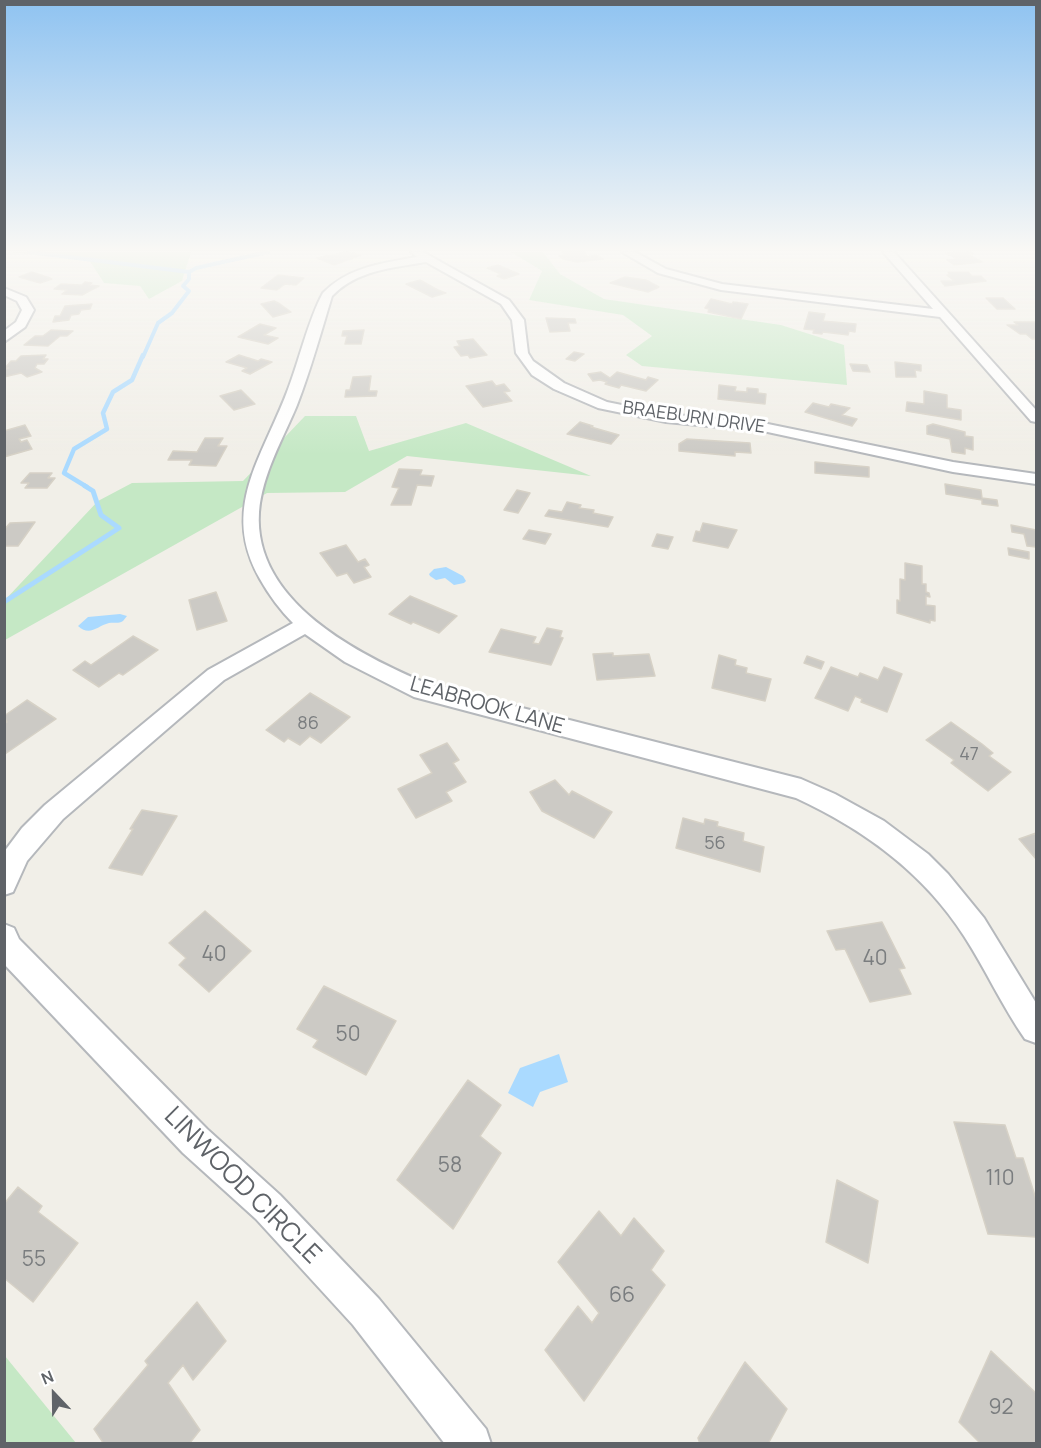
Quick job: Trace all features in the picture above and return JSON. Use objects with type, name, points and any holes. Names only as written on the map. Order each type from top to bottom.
[{"type":"street","points":[[4,338],[23,320]]},
{"type":"street","name":"LEABROOK LANE","points":[[319,320],[293,398],[253,495],[251,513],[252,536],[258,557],[269,579],[287,605],[306,624],[345,653],[378,672],[422,691],[801,789],[872,824],[910,853],[944,886],[973,926],[1016,1001],[1036,1028]]},
{"type":"street","name":"BRAEBURN DRIVE","points":[[518,320],[522,353],[537,372],[560,386],[603,405],[666,418],[763,427],[953,467],[1036,479]]},
{"type":"street","points":[[948,320],[1036,418]]},
{"type":"street","points":[[4,883],[20,850],[39,826],[54,812],[216,675],[306,624]]},
{"type":"street","name":"LINWOOD CIRCLE","points":[[4,937],[9,949],[195,1141],[268,1207],[366,1312],[471,1443]]},
{"type":"green space","points":[[629,320],[744,320],[781,325],[844,345],[847,385],[642,366],[626,355],[652,336]]},
{"type":"green space","points":[[305,416],[356,416],[369,451],[466,423],[591,476],[407,456],[345,492],[267,493],[5,640],[4,601],[98,501],[132,483],[243,481]]},
{"type":"green space","points":[[5,1356],[76,1443],[5,1443]]},
{"type":"water","points":[[446,567],[463,576],[466,581],[454,585],[445,578],[436,580],[429,574],[434,569]]},
{"type":"water","points":[[120,614],[127,616],[123,621],[109,623],[94,630],[86,631],[78,626],[88,617]]},
{"type":"water","points":[[559,1054],[568,1082],[540,1092],[533,1107],[508,1093],[520,1068]]},
{"type":"building","points":[[546,320],[575,320],[576,323],[568,323],[570,331],[550,332]]},
{"type":"building","points":[[807,320],[856,324],[855,332],[849,331],[848,335],[813,333],[814,330],[804,329]]},
{"type":"building","points":[[1014,322],[1036,322],[1036,339],[1020,334],[1007,325],[1018,325]]},
{"type":"building","points":[[260,324],[276,328],[264,335],[278,338],[268,344],[238,337]]},
{"type":"building","points":[[51,330],[73,331],[67,336],[60,336],[48,346],[24,345],[35,336],[43,336]]},
{"type":"building","points":[[364,330],[361,344],[345,344],[347,336],[342,336],[343,331]]},
{"type":"building","points":[[473,339],[487,355],[470,358],[468,355],[461,356],[454,347],[460,346],[457,341]]},
{"type":"building","points":[[574,352],[584,354],[575,361],[566,359]]},
{"type":"building","points":[[46,355],[43,359],[48,359],[44,364],[37,364],[35,368],[42,372],[27,377],[21,373],[4,377],[4,369],[9,368],[5,368],[11,361],[16,361],[21,356]]},
{"type":"building","points":[[239,355],[258,361],[261,359],[272,362],[250,374],[242,371],[247,368],[226,362]]},
{"type":"building","points":[[895,362],[921,365],[921,371],[915,370],[916,377],[896,377]]},
{"type":"building","points":[[850,364],[867,365],[870,372],[853,371]]},
{"type":"building","points":[[601,372],[610,378],[617,372],[646,380],[648,377],[658,380],[646,391],[621,385],[619,388],[600,380],[593,381],[588,374]]},
{"type":"building","points":[[371,376],[369,391],[377,391],[376,396],[345,397],[346,390],[350,390],[353,377]]},
{"type":"building","points":[[492,381],[496,386],[504,384],[510,391],[504,392],[512,401],[483,407],[466,386]]},
{"type":"building","points":[[719,385],[736,387],[735,391],[747,392],[747,388],[758,389],[758,393],[766,394],[765,404],[718,399]]},
{"type":"building","points":[[241,390],[255,404],[234,410],[220,396]]},
{"type":"building","points":[[924,391],[947,395],[947,408],[961,410],[961,420],[906,411],[907,402],[924,404]]},
{"type":"building","points":[[813,403],[829,407],[831,404],[850,408],[842,415],[857,419],[852,426],[805,412]]},
{"type":"building","points":[[580,422],[619,435],[611,444],[567,434]]},
{"type":"building","points":[[933,424],[965,432],[965,436],[973,437],[973,450],[965,448],[965,454],[952,452],[950,439],[927,434],[927,426]]},
{"type":"building","points":[[25,425],[31,436],[19,439],[21,442],[27,440],[32,449],[4,457],[4,431]]},
{"type":"building","points":[[205,438],[223,438],[218,446],[227,446],[216,466],[189,465],[192,460],[168,460],[173,451],[197,452]]},
{"type":"building","points":[[687,439],[750,443],[751,453],[735,452],[735,456],[679,451],[679,444]]},
{"type":"building","points":[[815,462],[869,467],[869,477],[815,473]]},
{"type":"building","points":[[399,469],[422,470],[420,475],[434,476],[431,486],[417,485],[411,505],[391,505],[399,488],[392,487]]},
{"type":"building","points":[[30,473],[52,473],[48,478],[55,478],[47,488],[25,488],[29,483],[21,483]]},
{"type":"building","points":[[945,484],[981,490],[982,498],[997,500],[998,506],[982,504],[982,500],[946,494]]},
{"type":"building","points":[[517,490],[530,493],[518,513],[504,510]]},
{"type":"building","points":[[567,502],[581,505],[579,508],[594,510],[593,513],[613,517],[608,527],[545,516],[549,510],[562,512]]},
{"type":"building","points":[[35,522],[18,546],[4,546],[4,530],[10,523]]},
{"type":"building","points":[[703,523],[737,530],[728,548],[693,541],[696,531],[700,532]]},
{"type":"building","points":[[1011,525],[1036,530],[1036,547],[1027,546],[1024,534],[1012,532]]},
{"type":"building","points":[[529,530],[551,534],[545,544],[523,539]]},
{"type":"building","points":[[657,534],[673,537],[668,549],[652,546]]},
{"type":"building","points":[[346,545],[358,562],[365,559],[369,565],[364,567],[371,577],[354,583],[347,573],[337,576],[320,553]]},
{"type":"building","points":[[1008,548],[1029,552],[1029,559],[1009,555]]},
{"type":"building","points":[[905,563],[922,566],[922,584],[926,584],[926,592],[930,597],[926,596],[926,605],[935,606],[935,621],[930,620],[930,623],[897,613],[897,600],[900,601],[900,579],[905,580]]},
{"type":"building","points":[[216,592],[227,621],[197,630],[189,600]]},
{"type":"building","points":[[410,596],[457,616],[439,633],[389,614]]},
{"type":"building","points":[[547,628],[562,631],[560,637],[563,638],[551,665],[489,652],[501,629],[536,637],[533,643],[539,644]]},
{"type":"building","points":[[133,636],[158,650],[123,675],[119,673],[99,687],[73,670],[85,661],[91,665]]},
{"type":"building","points":[[613,653],[613,656],[649,654],[655,676],[597,680],[593,654]]},
{"type":"building","points":[[719,655],[736,660],[735,665],[747,668],[746,673],[771,679],[765,701],[712,688]]},
{"type":"building","points":[[807,656],[824,662],[821,669],[804,663]]},
{"type":"building","points":[[831,667],[858,677],[860,673],[878,680],[884,667],[902,674],[887,712],[861,702],[862,699],[855,696],[848,711],[815,698]]},
{"type":"building","points":[[310,693],[350,717],[321,743],[310,736],[300,745],[288,738],[284,742],[266,730]]},
{"type":"building","points":[[27,700],[56,719],[5,754],[4,724],[7,722],[4,716]]},
{"type":"building","points":[[951,722],[993,753],[989,756],[1011,772],[988,791],[951,763],[954,760],[926,740]]},
{"type":"building","points":[[447,743],[459,760],[453,763],[466,782],[446,792],[452,801],[416,818],[398,789],[432,773],[420,755]]},
{"type":"building","points":[[555,780],[569,795],[572,791],[612,812],[594,838],[542,811],[530,792]]},
{"type":"building","points":[[142,810],[177,816],[142,875],[109,868],[133,829],[130,829]]},
{"type":"building","points":[[683,818],[704,824],[705,819],[718,822],[717,826],[744,833],[743,841],[764,847],[760,872],[676,848]]},
{"type":"building","points":[[1036,833],[1036,859],[1019,839]]},
{"type":"building","points":[[205,911],[251,951],[209,992],[179,965],[186,958],[169,943]]},
{"type":"building","points":[[882,922],[905,968],[899,969],[911,994],[870,1002],[845,949],[836,950],[827,931]]},
{"type":"building","points":[[324,986],[396,1021],[366,1075],[313,1047],[318,1040],[297,1029]]},
{"type":"building","points":[[468,1080],[501,1105],[480,1136],[501,1153],[453,1229],[397,1180]]},
{"type":"building","points":[[954,1122],[1005,1125],[1016,1158],[1023,1158],[1036,1199],[1036,1237],[988,1234]]},
{"type":"building","points":[[837,1180],[878,1201],[868,1263],[826,1242]]},
{"type":"building","points":[[18,1187],[42,1206],[38,1212],[78,1243],[33,1302],[4,1278],[4,1204]]},
{"type":"building","points":[[599,1211],[621,1236],[634,1218],[664,1251],[651,1270],[665,1285],[584,1401],[545,1350],[578,1306],[592,1323],[599,1313],[558,1262]]},
{"type":"building","points":[[197,1302],[226,1341],[193,1380],[183,1365],[168,1383],[200,1430],[189,1444],[104,1444],[94,1429],[148,1365],[145,1361]]},
{"type":"building","points":[[991,1351],[1036,1393],[1036,1444],[981,1444],[959,1422]]},
{"type":"building","points":[[745,1362],[787,1409],[768,1444],[700,1444],[698,1438]]},
{"type":"waterway","points":[[143,357],[158,323],[163,320]]},
{"type":"waterway","points":[[87,487],[64,473],[74,449],[107,429],[103,413],[113,392],[132,380],[143,355]]},
{"type":"waterway","points":[[4,602],[119,528],[101,515],[93,491],[85,486]]}]
